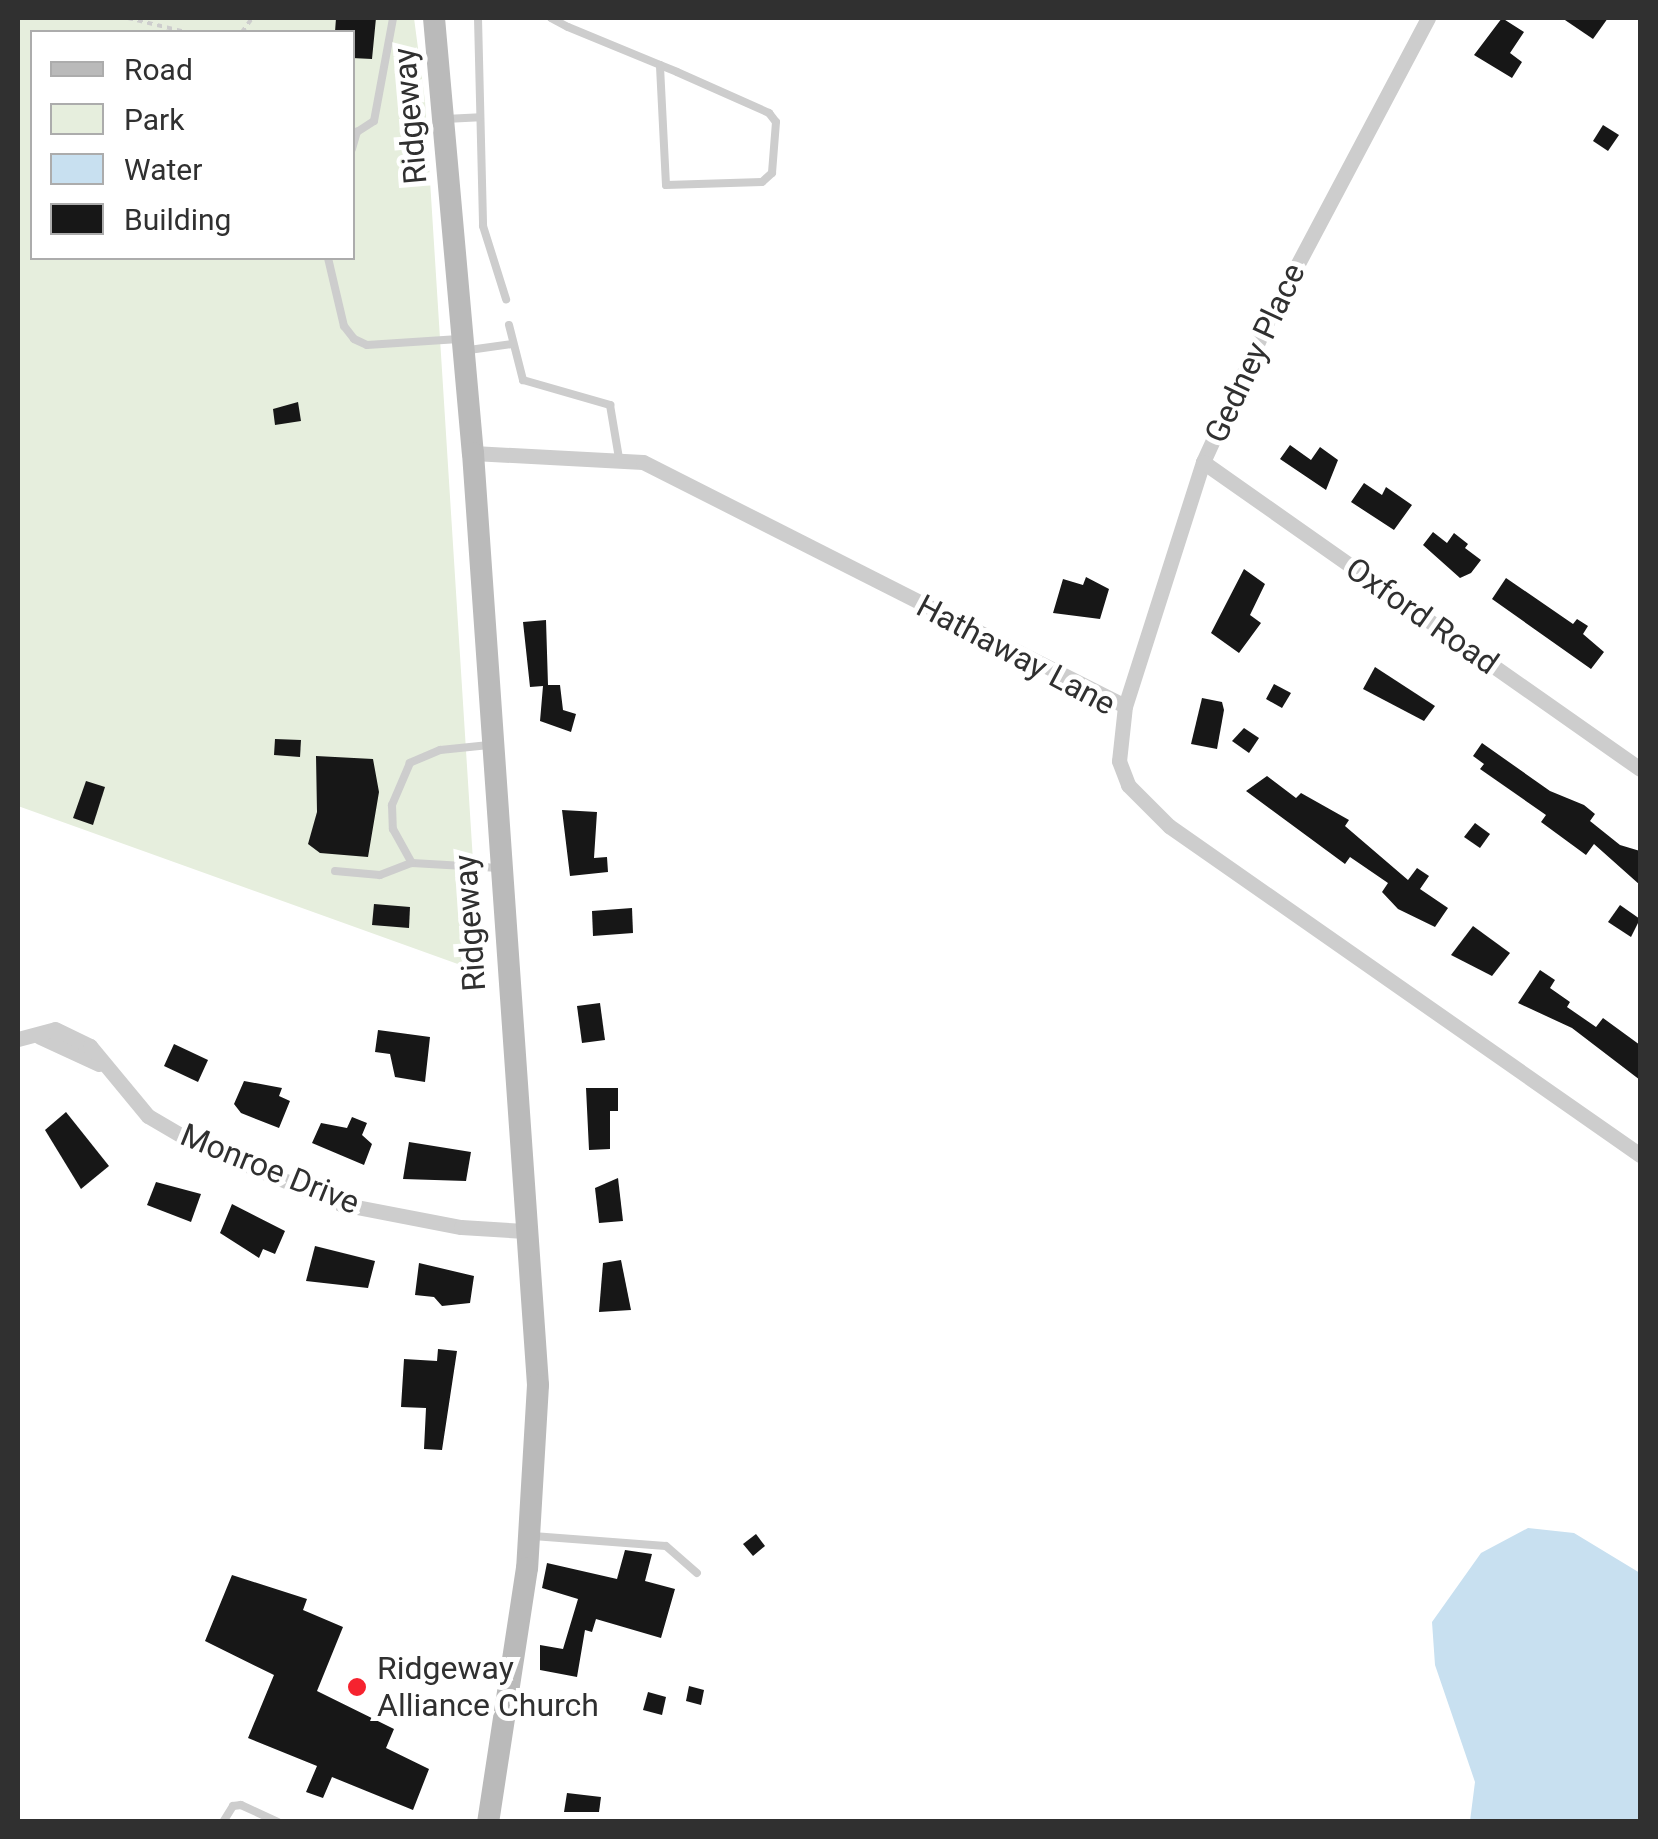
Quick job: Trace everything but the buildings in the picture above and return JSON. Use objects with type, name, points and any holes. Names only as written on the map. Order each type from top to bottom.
[{"type":"street","name":"Ridgeway","points":[[434,18],[473,453],[538,1385],[529,1536],[488,1822]]},
{"type":"street","name":"Gedney Place","points":[[1125,706],[1204,462],[1267,322],[1428,18]]},
{"type":"street","name":"Hathaway Lane","points":[[473,453],[643,462],[1125,706],[1124,773],[1169,826],[1640,1155]]},
{"type":"street","name":"Oxford Road","points":[[1204,462],[1640,770]]},
{"type":"street","name":"Monroe Drive","points":[[18,1039],[40,1037],[99,1064],[148,1116],[194,1144],[341,1204],[461,1227],[526,1232]]},
{"type":"lane","points":[[355,139],[357,132],[374,121],[392,18]]},
{"type":"lane","points":[[478,18],[483,226],[506,299]]},
{"type":"lane","points":[[550,18],[660,65],[769,113],[776,122],[772,173],[762,182],[666,184],[660,65]]},
{"type":"lane","points":[[443,119],[480,117]]},
{"type":"lane","points":[[328,260],[344,326],[354,339],[368,345],[512,344]]},
{"type":"lane","points":[[509,324],[517,370],[530,384],[610,405],[619,458]]},
{"type":"lane","points":[[412,863],[393,828],[400,776],[428,753],[494,744]]},
{"type":"lane","points":[[335,871],[380,875],[412,863],[499,868]]},
{"type":"lane","points":[[529,1536],[666,1546],[698,1573]]},
{"type":"lane","points":[[223,1822],[232,1806],[241,1806],[278,1822]]},
{"type":"path","points":[[128,18],[178,30]]},
{"type":"green space","points":[[18,18],[414,18],[425,101],[480,972],[18,806]]},
{"type":"water","points":[[1528,1528],[1574,1533],[1640,1573],[1640,1821],[1470,1821],[1475,1782],[1435,1665],[1432,1622],[1481,1553]]},
{"type":"place","name":"Ridgeway Alliance Church","points":[[357,1687]]}]
